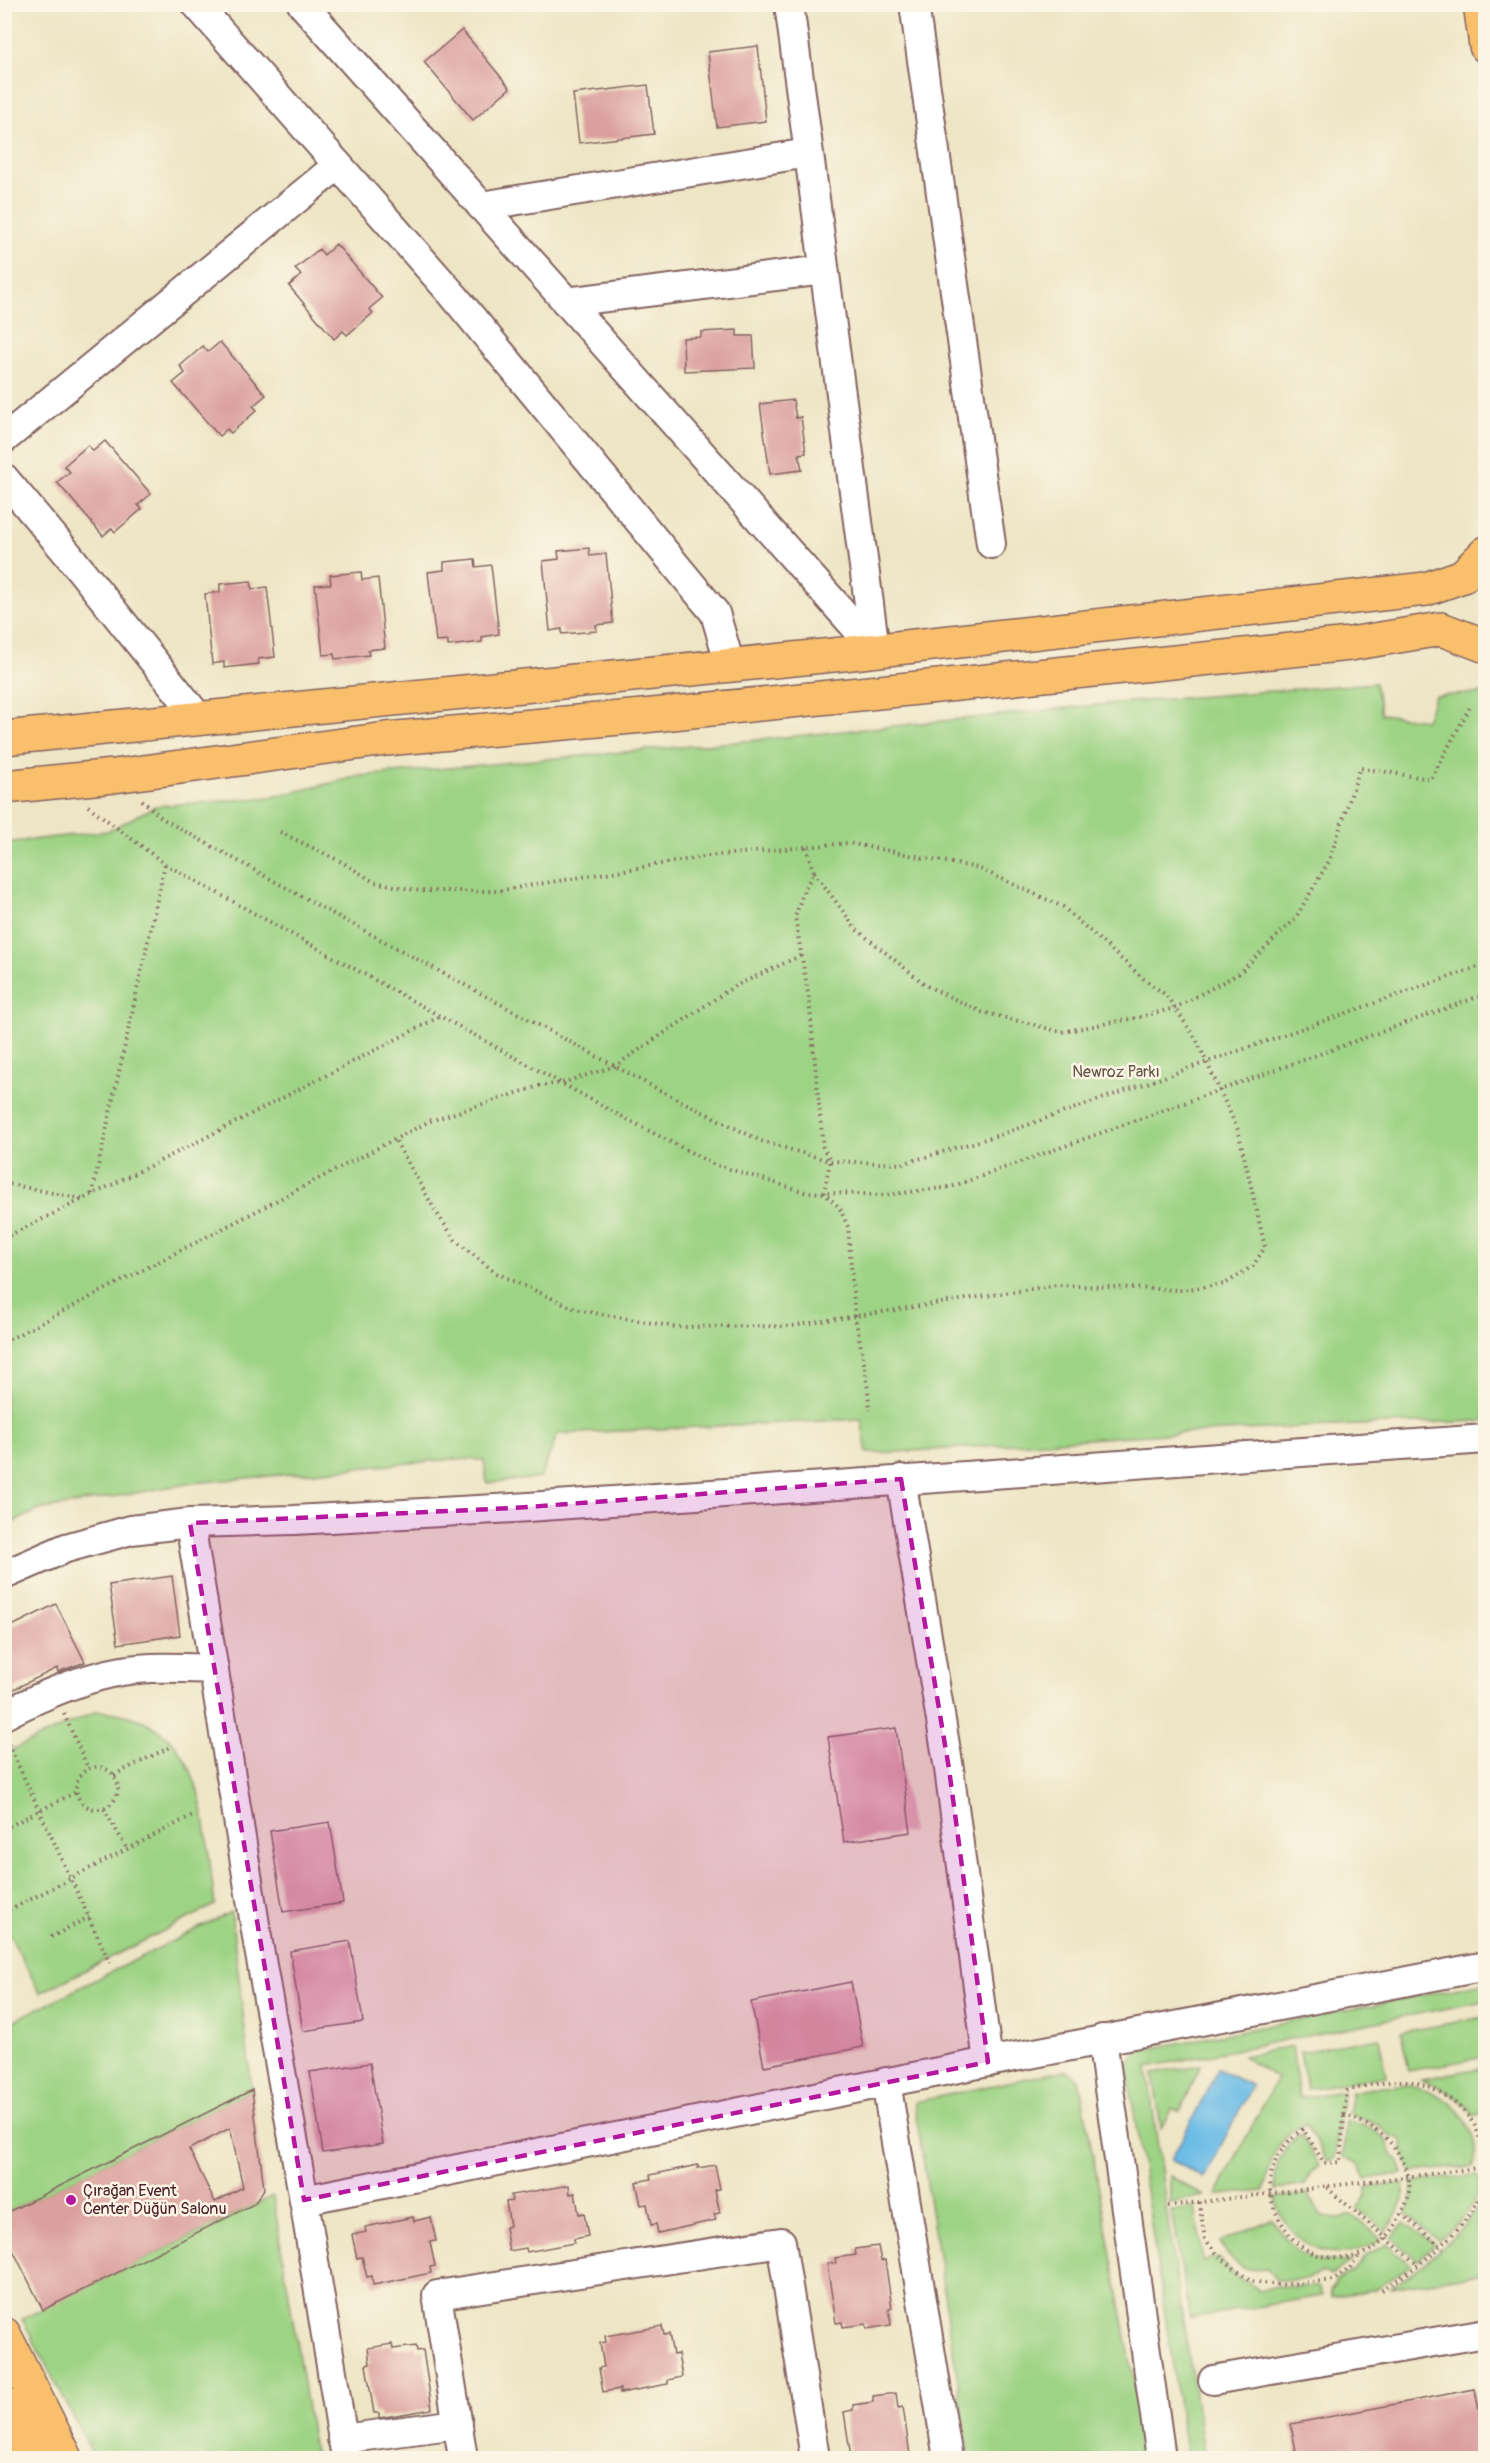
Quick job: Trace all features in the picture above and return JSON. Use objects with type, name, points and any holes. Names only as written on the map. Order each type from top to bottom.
[{"type":"main road","points":[[1480,4],[1485,46]]},
{"type":"main road","points":[[4,738],[730,665],[1426,589],[1463,576],[1485,553]]},
{"type":"main road","points":[[4,787],[114,776],[386,739],[643,716],[1350,644],[1441,629],[1485,646]]},
{"type":"main road","points":[[4,2334],[66,2458]]},
{"type":"main road","points":[[4,2404],[32,2458]]},
{"type":"street","points":[[196,4],[453,295],[715,613],[730,665]]},
{"type":"street","points":[[303,4],[875,649]]},
{"type":"street","points":[[789,4],[875,649]]},
{"type":"street","points":[[914,4],[990,544]]},
{"type":"street","points":[[481,206],[808,153]]},
{"type":"street","points":[[4,439],[338,165]]},
{"type":"street","points":[[566,302],[824,270]]},
{"type":"street","points":[[4,478],[199,718]]},
{"type":"street","points":[[4,1575],[66,1548],[131,1530],[190,1523],[502,1509],[1485,1439]]},
{"type":"street","points":[[901,1479],[949,1769],[988,2062]]},
{"type":"street","points":[[190,1523],[258,1943],[304,2200],[344,2449],[458,2424]]},
{"type":"street","points":[[4,1715],[81,1681],[122,1671],[175,1667],[214,1669]]},
{"type":"street","points":[[304,2200],[1102,2039],[1485,1966]]},
{"type":"street","points":[[1102,2039],[1161,2458]]},
{"type":"street","points":[[886,2082],[948,2458]]},
{"type":"street","points":[[463,2458],[437,2295],[781,2242],[815,2458]]},
{"type":"street","points":[[1213,2380],[1485,2333]]},
{"type":"path","points":[[806,847],[814,872],[856,929],[927,986],[982,1012],[1062,1032],[1175,1008],[1238,974],[1295,920],[1329,861],[1360,768],[1431,780],[1471,705]]},
{"type":"path","points":[[114,776],[163,819],[615,1066],[761,1141],[830,1161],[902,1164],[999,1135],[1485,964]]},
{"type":"path","points":[[56,783],[165,864],[562,1083],[712,1164],[805,1192],[884,1195],[951,1187],[1485,994]]},
{"type":"path","points":[[280,832],[342,862],[374,882],[420,891],[498,891],[709,856],[848,843],[978,867],[1063,907],[1146,981],[1166,995],[1196,1039],[1238,1130],[1265,1247],[1254,1266],[1225,1284],[1181,1290],[1057,1285],[790,1326],[675,1327],[578,1310],[496,1273],[456,1241],[436,1212],[395,1140]]},
{"type":"path","points":[[92,1194],[165,864]]},
{"type":"path","points":[[814,872],[804,890],[795,916],[809,999],[823,1147],[830,1161],[824,1193]]},
{"type":"path","points":[[4,1342],[430,1121],[539,1086],[562,1083],[615,1066],[733,987],[801,955]]},
{"type":"path","points":[[4,1238],[441,1016]]},
{"type":"path","points":[[4,1183],[83,1199]]},
{"type":"path","points":[[824,1193],[838,1207],[848,1227],[855,1317],[866,1373],[870,1410]]},
{"type":"path","points":[[54,1692],[88,1768]]},
{"type":"path","points":[[4,1736],[110,1963]]},
{"type":"path","points":[[114,1775],[170,1747]]},
{"type":"path","points":[[102,1767],[114,1775],[119,1788],[118,1796],[104,1809],[88,1808],[78,1799],[76,1792],[78,1778],[88,1768],[102,1767]]},
{"type":"path","points":[[4,1829],[76,1792]]},
{"type":"path","points":[[104,1809],[127,1850]]},
{"type":"path","points":[[4,1913],[193,1815]]},
{"type":"path","points":[[51,1937],[89,1917]]},
{"type":"path","points":[[1344,2115],[1363,2121],[1384,2134],[1397,2151],[1410,2184],[1406,2207],[1386,2239],[1359,2256],[1336,2259],[1315,2254],[1295,2242],[1276,2216],[1270,2194],[1270,2178],[1275,2159],[1288,2139],[1303,2129],[1324,2163],[1340,2162],[1344,2115],[1347,2091],[1403,2081],[1426,2086],[1453,2101],[1471,2119],[1479,2134],[1484,2155],[1485,2188],[1469,2217],[1442,2247],[1379,2292]]},
{"type":"path","points":[[1168,2206],[1485,2168]]},
{"type":"path","points":[[1326,2188],[1418,2265]]},
{"type":"path","points":[[1199,2202],[1206,2239],[1218,2255],[1250,2281],[1279,2284],[1334,2280],[1350,2268],[1359,2256]]},
{"type":"path","points":[[1402,2214],[1442,2247]]},
{"type":"highlighted area","points":[[901,1479],[949,1769],[988,2062],[304,2200],[190,1523],[514,1508]]},
{"type":"green space","name":"Newroz Parkı","points":[[1375,683],[1381,714],[1426,720],[1435,696],[1485,693],[1485,1421],[1192,1433],[867,1453],[861,1419],[558,1434],[540,1478],[487,1483],[484,1460],[454,1459],[192,1483],[39,1510],[5,1526],[5,843],[108,831],[156,806],[273,797],[360,776],[746,741],[1117,703]]},
{"type":"green space","points":[[97,1711],[134,1717],[161,1731],[180,1752],[194,1778],[202,1808],[215,1905],[40,1993],[5,1926],[5,1753]]},
{"type":"green space","points":[[231,1912],[252,2090],[5,2214],[5,2025]]},
{"type":"green space","points":[[1485,1983],[1485,2001],[1147,2067],[1173,2258],[1205,2458],[1187,2458],[1127,2067],[1138,2051]]},
{"type":"green space","points":[[1485,2017],[1485,2057],[1409,2071],[1401,2032]]},
{"type":"green space","points":[[1379,2038],[1386,2076],[1307,2089],[1300,2052]]},
{"type":"green space","points":[[1292,2046],[1299,2098],[1343,2091],[1335,2158],[1327,2161],[1305,2124],[1295,2129],[1280,2143],[1272,2160],[1264,2191],[1216,2195],[1277,2078],[1243,2056]]},
{"type":"green space","points":[[1201,2065],[1180,2112],[1172,2108],[1161,2128],[1153,2074]]},
{"type":"green space","points":[[1485,2067],[1485,2112],[1473,2116],[1457,2098],[1422,2079]]},
{"type":"green space","points":[[1065,2070],[1079,2079],[1148,2458],[970,2458],[914,2102]]},
{"type":"green space","points":[[1382,2086],[1416,2087],[1442,2097],[1452,2105],[1462,2115],[1473,2138],[1474,2166],[1411,2172],[1400,2138],[1392,2137],[1380,2126],[1348,2113],[1352,2092]]},
{"type":"green space","points":[[1346,2121],[1368,2127],[1382,2136],[1388,2143],[1393,2156],[1398,2160],[1403,2174],[1366,2179],[1359,2164],[1343,2157]]},
{"type":"green space","points":[[1301,2134],[1319,2165],[1311,2172],[1305,2185],[1275,2190],[1280,2158],[1288,2145]]},
{"type":"green space","points":[[1476,2175],[1480,2179],[1479,2189],[1472,2206],[1439,2241],[1407,2214],[1412,2198],[1412,2182]]},
{"type":"green space","points":[[1170,2176],[1204,2196],[1170,2203]]},
{"type":"green space","points":[[1403,2183],[1402,2203],[1386,2232],[1357,2209],[1367,2195],[1367,2187]]},
{"type":"green space","points":[[1308,2194],[1321,2215],[1334,2219],[1352,2215],[1381,2239],[1365,2248],[1348,2252],[1331,2252],[1316,2248],[1302,2240],[1290,2229],[1275,2197]]},
{"type":"green space","points":[[273,2196],[315,2458],[95,2458],[22,2319]]},
{"type":"green space","points":[[1485,2197],[1485,2273],[1391,2288],[1454,2236]]},
{"type":"green space","points":[[1195,2207],[1203,2261],[1212,2257],[1220,2259],[1232,2273],[1261,2291],[1276,2286],[1318,2287],[1322,2296],[1190,2318],[1171,2211]]},
{"type":"green space","points":[[1272,2219],[1288,2241],[1304,2255],[1324,2261],[1352,2261],[1331,2276],[1324,2272],[1304,2279],[1276,2280],[1267,2269],[1244,2268],[1233,2261],[1220,2242]]},
{"type":"green space","points":[[1404,2222],[1435,2244],[1418,2260],[1391,2238]]},
{"type":"green space","points":[[1386,2244],[1411,2265],[1377,2289],[1331,2297],[1330,2291],[1337,2280],[1354,2271],[1364,2257]]},
{"type":"water","points":[[1218,2069],[1252,2086],[1204,2178],[1171,2160]]},
{"type":"building","points":[[462,30],[510,88],[473,120],[424,62]]},
{"type":"building","points":[[758,46],[766,121],[717,127],[708,52]]},
{"type":"building","points":[[648,85],[654,134],[579,143],[573,94]]},
{"type":"building","points":[[336,244],[382,298],[369,309],[373,313],[347,335],[343,331],[334,339],[289,286],[301,275],[295,269],[319,249],[324,255]]},
{"type":"building","points":[[737,330],[737,336],[753,336],[755,368],[684,371],[683,338],[701,337],[701,332]]},
{"type":"building","points":[[220,342],[266,395],[253,406],[257,410],[231,433],[227,429],[219,436],[173,383],[185,373],[180,366],[203,346],[208,352]]},
{"type":"building","points":[[793,400],[796,418],[801,417],[806,453],[799,454],[802,470],[770,474],[760,404]]},
{"type":"building","points":[[105,441],[151,494],[138,505],[142,509],[115,532],[112,528],[103,536],[57,482],[70,472],[64,466],[88,445],[93,451]]},
{"type":"building","points":[[589,548],[590,556],[606,554],[613,623],[596,625],[597,631],[562,634],[562,629],[550,631],[543,561],[559,559],[558,551]]},
{"type":"building","points":[[475,559],[476,567],[491,565],[499,634],[482,637],[482,642],[448,646],[448,641],[436,642],[428,572],[444,570],[444,562]]},
{"type":"building","points":[[361,572],[362,580],[378,578],[385,648],[368,650],[369,655],[335,659],[334,654],[323,655],[315,585],[331,584],[330,575]]},
{"type":"building","points":[[251,581],[252,589],[267,587],[275,657],[258,659],[259,664],[224,668],[224,662],[212,664],[205,594],[220,592],[220,584]]},
{"type":"building","points":[[172,1576],[180,1635],[118,1644],[109,1585]]},
{"type":"building","points":[[56,1604],[85,1662],[58,1672],[57,1668],[4,1694],[4,1630]]},
{"type":"building","points":[[896,1728],[911,1832],[844,1842],[828,1737]]},
{"type":"building","points":[[330,1822],[343,1903],[283,1912],[270,1831]]},
{"type":"building","points":[[350,1941],[363,2022],[303,2031],[290,1951]]},
{"type":"building","points":[[851,1982],[863,2047],[764,2066],[751,2002]]},
{"type":"building","points":[[370,2063],[383,2144],[323,2153],[310,2072]]},
{"type":"building","name":"Çırağan Event Center Düğün Salonu","points":[[252,2090],[264,2189],[254,2204],[43,2310],[4,2232],[4,2214]],"holes":[[[230,2128],[243,2187],[215,2202],[189,2149]]]},
{"type":"building","points":[[698,2165],[698,2168],[715,2165],[720,2189],[715,2190],[720,2213],[714,2214],[716,2220],[658,2233],[656,2224],[651,2225],[647,2204],[641,2205],[636,2182],[651,2179],[650,2175]]},
{"type":"building","points":[[569,2185],[570,2194],[575,2193],[579,2214],[584,2213],[588,2236],[574,2239],[574,2243],[527,2252],[526,2248],[509,2251],[505,2227],[510,2226],[506,2202],[512,2201],[511,2195]]},
{"type":"building","points":[[413,2217],[414,2221],[431,2217],[436,2241],[430,2242],[435,2266],[430,2267],[431,2273],[373,2285],[372,2276],[367,2277],[362,2257],[357,2258],[352,2235],[366,2232],[365,2227]]},
{"type":"building","points":[[878,2246],[881,2261],[885,2260],[892,2308],[889,2309],[891,2325],[867,2329],[866,2324],[843,2327],[842,2322],[836,2323],[827,2264],[836,2263],[835,2258],[856,2255],[855,2249]]},
{"type":"building","points":[[662,2326],[664,2335],[669,2334],[673,2355],[678,2354],[682,2377],[668,2380],[668,2384],[620,2393],[620,2389],[603,2392],[599,2368],[604,2367],[600,2343],[606,2342],[605,2336]]},
{"type":"building","points":[[392,2344],[393,2349],[416,2346],[417,2351],[423,2350],[432,2409],[379,2418],[379,2413],[374,2413],[366,2365],[370,2364],[368,2348]]},
{"type":"building","points":[[1475,2389],[1485,2441],[1485,2458],[1297,2458],[1291,2424]]},
{"type":"building","points":[[896,2393],[898,2408],[903,2407],[910,2455],[906,2458],[851,2458],[844,2412],[853,2410],[853,2405],[873,2402],[873,2396]]},
{"type":"place","name":"Çırağan Event Center Düğün Salonu","points":[[71,2200]]}]
